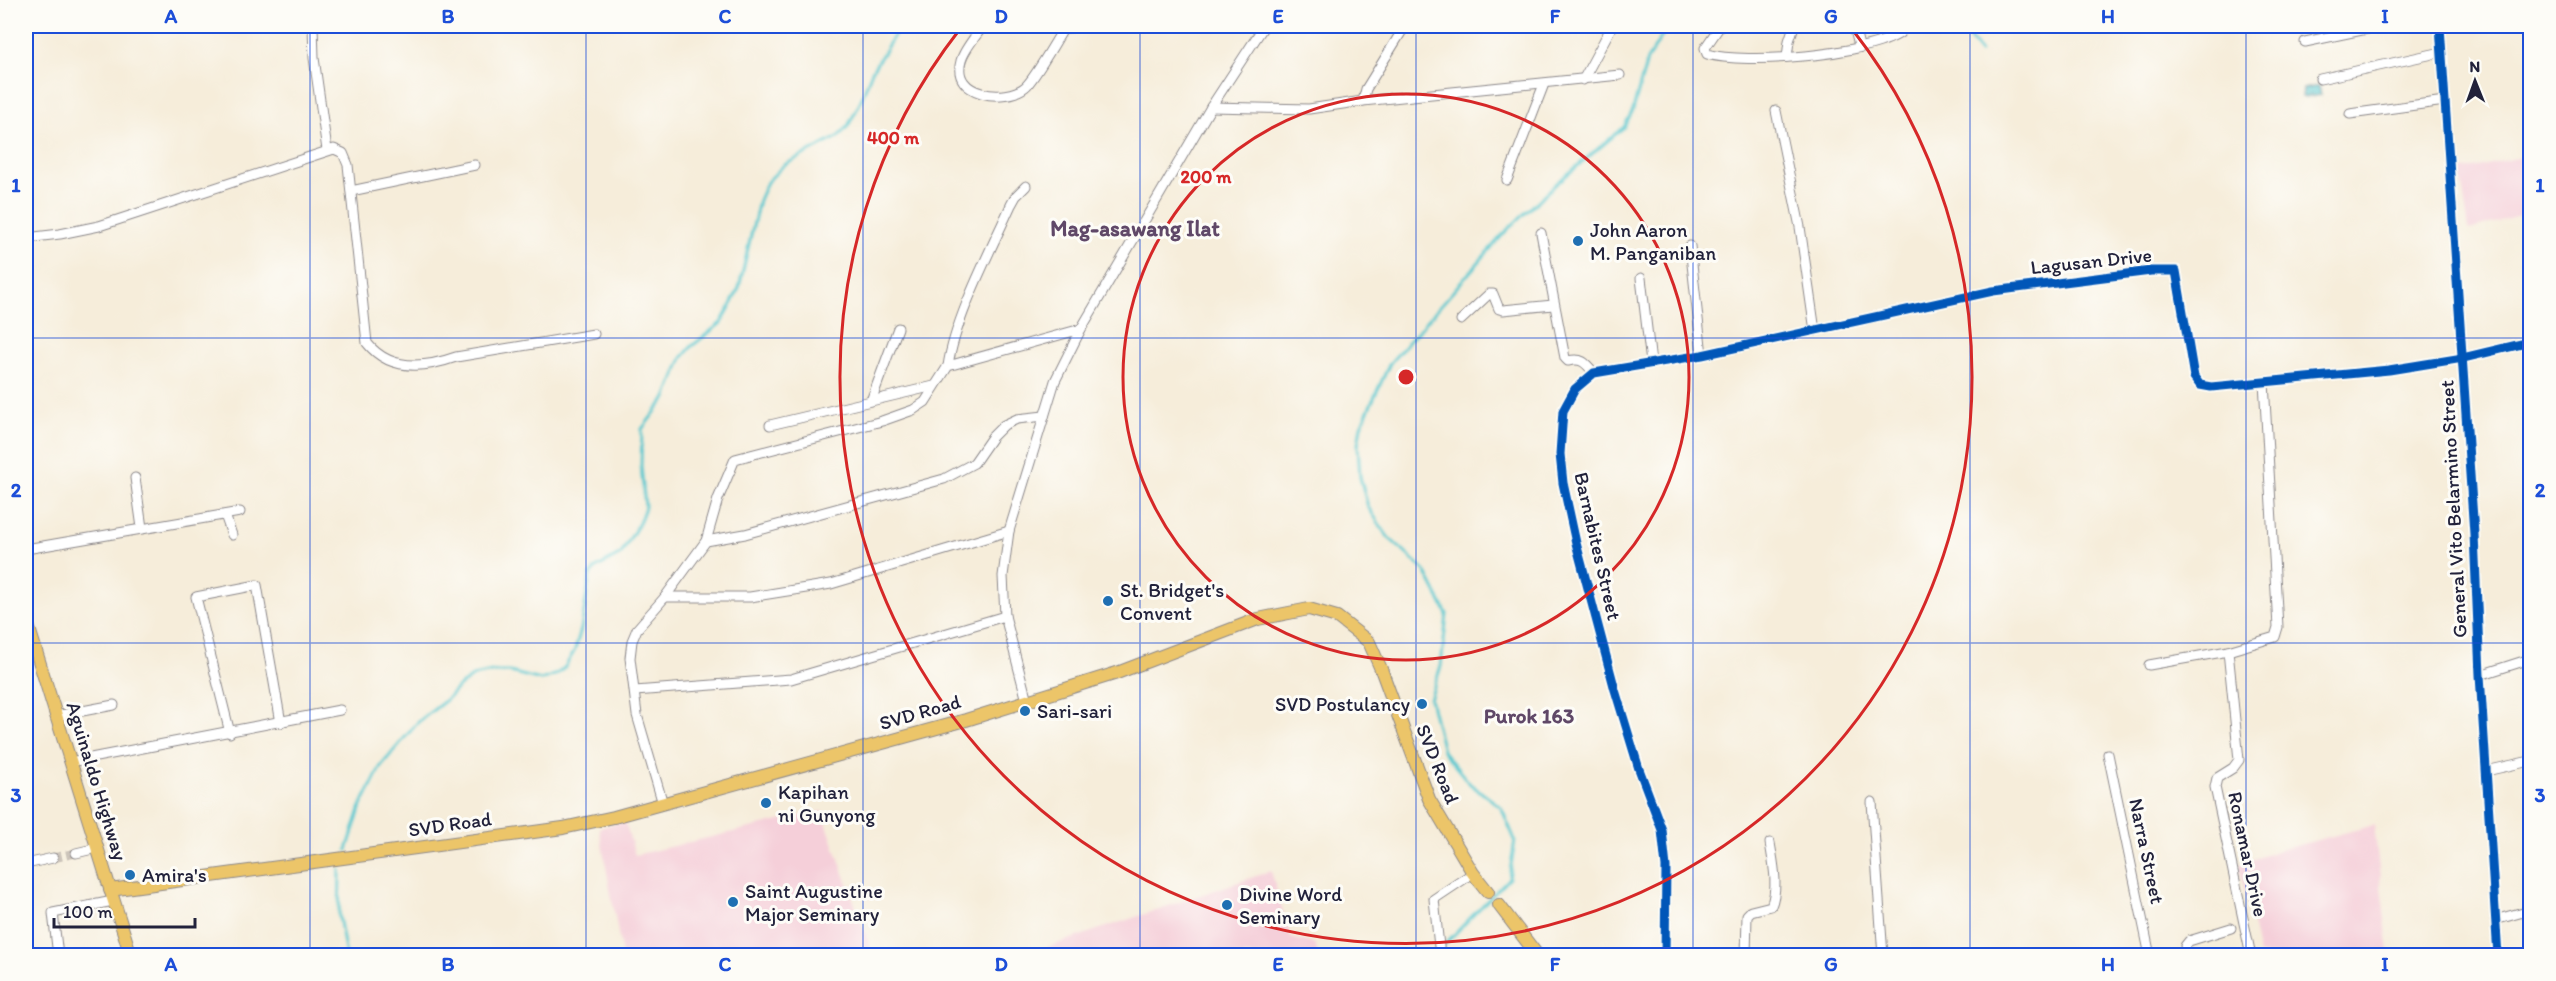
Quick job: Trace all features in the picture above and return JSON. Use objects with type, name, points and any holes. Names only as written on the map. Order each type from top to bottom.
[{"type":"main road","name":"SVD Road","points":[[112,896],[563,828],[663,804],[1026,701],[1117,674],[1258,619],[1309,609],[1337,617],[1369,642],[1382,669],[1428,799],[1473,873],[1488,892]]},
{"type":"main road","name":"Aguinaldo Highway","points":[[26,619],[28,632],[130,956]]},
{"type":"main road","name":"SVD Road","points":[[1498,905],[1538,956]]},
{"type":"street","points":[[313,26],[314,58],[327,150]]},
{"type":"street","points":[[983,26],[961,60],[960,70],[973,92],[989,96],[1008,94],[1026,87],[1064,28],[1104,26]]},
{"type":"street","points":[[1026,701],[1005,616],[1003,576],[1009,531],[1055,381],[1081,329],[1211,107],[1264,26]]},
{"type":"street","points":[[1363,101],[1366,89],[1405,26]]},
{"type":"street","points":[[1583,80],[1611,26]]},
{"type":"street","points":[[1720,26],[1705,48],[1707,54],[1743,58],[1787,57],[1859,46],[1894,37],[1900,33],[1900,26]]},
{"type":"street","points":[[1787,57],[1794,26]]},
{"type":"street","points":[[1854,26],[1859,46]]},
{"type":"street","points":[[2305,42],[2381,26]]},
{"type":"street","name":"General Vito Belarmino Street","points":[[2440,26],[2474,534],[2480,675],[2498,956]]},
{"type":"street","points":[[2320,79],[2442,52]]},
{"type":"street","points":[[1211,107],[1309,109],[1363,101],[1620,75]]},
{"type":"street","points":[[1507,180],[1544,84]]},
{"type":"street","points":[[2350,114],[2445,101]]},
{"type":"street","points":[[1541,233],[1564,358],[1568,361],[1580,359],[1585,361],[1594,373],[1701,355],[1815,331],[1800,227],[1776,111]]},
{"type":"street","points":[[26,238],[99,226],[334,149],[343,153],[348,165],[367,343],[377,356],[410,366],[594,334]]},
{"type":"street","points":[[351,191],[475,165]]},
{"type":"street","points":[[663,804],[637,715],[630,658],[632,641],[637,629],[665,597],[706,541],[718,499],[735,459],[882,421],[913,410],[925,402],[948,366],[950,350],[1011,205],[1026,186]]},
{"type":"street","points":[[1690,246],[1701,355]]},
{"type":"street","name":"Lagusan Drive","points":[[1815,331],[1993,291],[2102,276],[2176,271],[2194,377],[2200,385],[2211,387],[2346,375],[2463,358],[2530,342]]},
{"type":"street","points":[[1641,278],[1651,363]]},
{"type":"street","points":[[1461,320],[1489,294],[1493,294],[1499,309],[1503,310],[1553,305]]},
{"type":"street","points":[[871,401],[898,328]]},
{"type":"street","points":[[948,366],[1081,329]]},
{"type":"street","name":"Barnabites Street","points":[[1594,373],[1575,389],[1563,411],[1560,467],[1569,516],[1616,690],[1639,770],[1662,830],[1666,867],[1665,956]]},
{"type":"street","points":[[2149,665],[2228,651],[2275,637],[2278,627],[2264,382]]},
{"type":"street","points":[[770,425],[934,386]]},
{"type":"street","points":[[706,541],[745,534],[944,478],[974,463],[992,437],[1004,426],[1017,419],[1044,416]]},
{"type":"street","points":[[135,478],[142,528]]},
{"type":"street","points":[[26,549],[240,512]]},
{"type":"street","points":[[225,515],[232,535]]},
{"type":"street","points":[[665,597],[750,597],[831,584],[1009,531]]},
{"type":"street","points":[[230,733],[196,597],[257,585],[281,723]]},
{"type":"street","points":[[635,691],[791,679],[1005,616]]},
{"type":"street","name":"Ronamar Drive","points":[[2228,651],[2239,760],[2233,768],[2217,778],[2215,787],[2247,955]]},
{"type":"street","points":[[2480,675],[2530,659]]},
{"type":"street","points":[[56,716],[114,705]]},
{"type":"street","points":[[70,762],[340,710]]},
{"type":"street","name":"Narra Street","points":[[2108,754],[2150,956]]},
{"type":"street","points":[[2486,771],[2530,761]]},
{"type":"street","points":[[1872,802],[1883,956]]},
{"type":"street","points":[[1746,956],[1747,915],[1750,911],[1771,906],[1773,900],[1775,879],[1770,843]]},
{"type":"street","points":[[76,852],[97,848]]},
{"type":"street","points":[[26,864],[53,858]]},
{"type":"street","points":[[1440,956],[1434,899],[1473,873]]},
{"type":"street","name":"SVD Road","points":[[1488,892],[1498,905]]},
{"type":"street","points":[[58,956],[53,913],[112,896]]},
{"type":"street","points":[[2495,920],[2530,910]]},
{"type":"street","points":[[2188,956],[2185,946],[2189,941],[2231,928]]},
{"type":"shaded area","points":[[2530,155],[2530,213],[2469,230],[2460,171]]},
{"type":"shaded area","name":"Saint Augustine Major Seminary","points":[[822,811],[873,955],[622,955],[599,828],[625,821],[635,855]]},
{"type":"shaded area","points":[[2374,825],[2389,955],[2259,955],[2239,865],[2276,851]]},
{"type":"shaded area","name":"Divine Word Seminary","points":[[1271,871],[1291,938],[1315,944],[1318,955],[1024,955]]},
{"type":"water","points":[[2319,86],[2321,95],[2302,97],[2303,89]]},
{"type":"waterway","points":[[347,850],[361,806],[381,766],[418,722],[446,700],[458,687],[474,676],[492,672],[510,672],[541,680],[557,674],[565,667],[575,650],[581,629],[590,575],[596,568],[621,554],[639,523],[645,507],[641,466],[642,429],[666,398],[682,358],[692,346],[721,323],[729,309],[739,288],[759,200],[767,182],[784,165],[838,137],[848,126],[872,71],[900,26]]},
{"type":"waterway","points":[[1443,946],[1509,878],[1515,840],[1501,807],[1470,784],[1443,751],[1430,699],[1441,666],[1447,614],[1425,571],[1388,537],[1368,507],[1360,477],[1358,445],[1361,426],[1390,363],[1506,231],[1556,184],[1624,127],[1633,110],[1647,60],[1668,26]]},
{"type":"waterway","points":[[1961,26],[1980,52]]},
{"type":"waterway","points":[[340,870],[339,916],[346,956]]},
{"type":"tunnel","points":[[53,858],[76,853]]},
{"type":"cycle path","points":[[2440,26],[2474,534],[2480,675],[2498,956]]},
{"type":"cycle path","points":[[1665,956],[1666,867],[1662,830],[1639,769],[1615,690],[1576,543],[1563,483],[1560,454],[1563,411],[1575,389],[1594,373],[1702,355],[1993,291],[2151,271],[2176,271],[2194,377],[2200,385],[2211,387],[2389,370],[2463,358],[2530,342]]},
{"type":"place","name":"John Aaron M. Panganiban","points":[[1578,241]]},
{"type":"place","name":"St. Bridget's Convent","points":[[1108,601]]},
{"type":"place","name":"SVD Postulancy","points":[[1422,704]]},
{"type":"place","name":"Sari-sari","points":[[1025,711]]},
{"type":"place","name":"Kapihan ni Gunyong","points":[[766,803]]},
{"type":"place","name":"Amira's","points":[[130,875]]},
{"type":"place","name":"Saint Augustine Major Seminary","points":[[733,902]]},
{"type":"place","name":"Divine Word Seminary","points":[[1227,905]]},
{"type":"district","name":"Mag-asawang Ilat","points":[[1135,228]]},
{"type":"district","name":"Purok 163","points":[[1529,715]]}]
